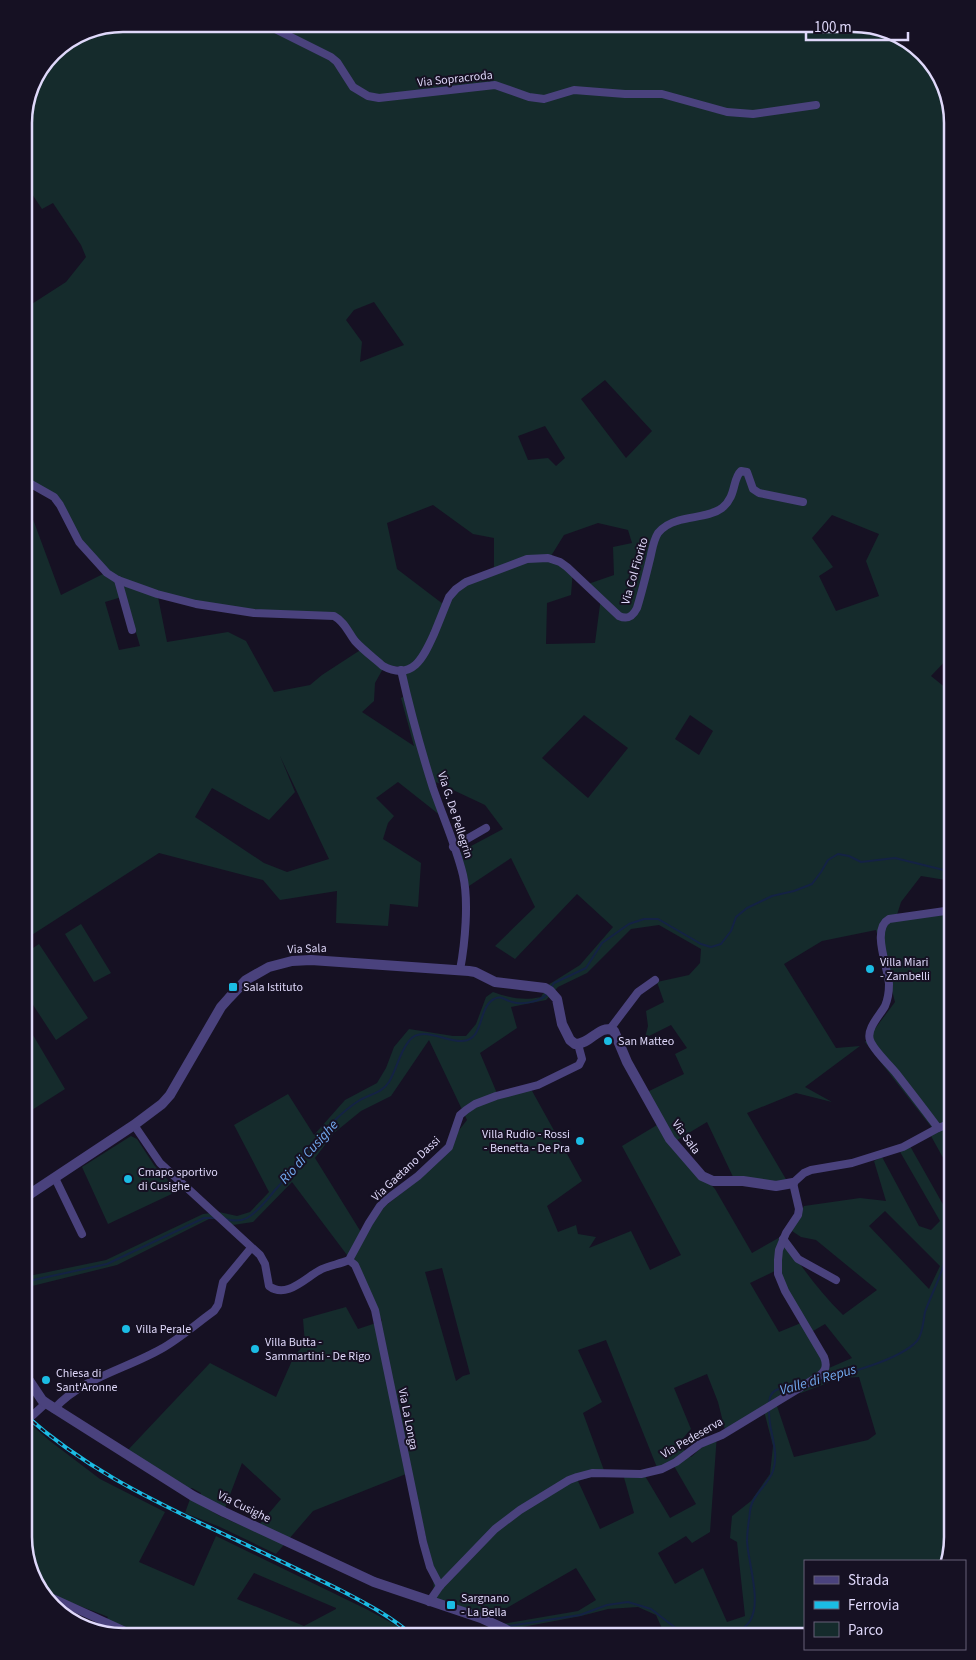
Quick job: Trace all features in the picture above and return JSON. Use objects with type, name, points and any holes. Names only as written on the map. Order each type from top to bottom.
[{"type":"street","name":"Via Sopracroda","points":[[283,33],[331,57],[353,88],[368,96],[391,97],[496,85],[529,97],[544,99],[574,90],[625,94],[662,94],[726,112],[753,114],[816,105]]},
{"type":"street","name":"Via Col Fiorito","points":[[401,670],[412,668],[422,660],[452,592],[466,582],[526,559],[540,557],[553,559],[567,567],[619,616],[626,618],[631,616],[637,608],[654,544],[660,531],[677,521],[721,509],[731,498],[738,474],[741,471],[747,472],[755,492],[803,502]]},
{"type":"street","points":[[33,485],[54,497],[79,542],[107,573],[118,580],[157,594],[196,604],[254,613],[334,616],[341,619],[356,641],[383,666],[401,670]]},
{"type":"street","points":[[118,580],[132,630]]},
{"type":"street","name":"Via G. De Pellegrin","points":[[401,670],[433,788],[463,876],[466,913],[460,970]]},
{"type":"street","points":[[453,847],[486,828]]},
{"type":"street","points":[[938,1128],[896,1072],[872,1044],[869,1036],[889,993],[889,980],[880,935],[882,926],[889,919],[944,911]]},
{"type":"street","name":"Via Sala","points":[[32,1193],[134,1125],[166,1100],[221,1008],[246,980],[269,967],[292,961],[311,960],[475,972],[495,982],[549,991],[556,999],[562,1024],[570,1040],[574,1044],[578,1044]]},
{"type":"street","points":[[578,1044],[584,1043],[604,1029],[610,1029],[638,992],[655,980]]},
{"type":"street","name":"Via Sala","points":[[610,1029],[614,1031],[626,1062],[670,1139],[702,1176],[713,1181],[743,1181],[776,1186],[793,1183]]},
{"type":"street","name":"Via Gaetano Dassi","points":[[349,1260],[380,1206],[418,1176],[449,1147],[460,1115],[475,1104],[486,1099],[538,1086],[578,1065],[582,1059],[578,1044]]},
{"type":"street","points":[[134,1125],[160,1163],[264,1260],[268,1284],[273,1288],[285,1289],[294,1287],[313,1273],[349,1260]]},
{"type":"street","points":[[793,1183],[804,1173],[811,1170],[852,1163],[903,1147],[944,1126]]},
{"type":"street","points":[[54,1178],[82,1234]]},
{"type":"street","name":"Via Pedeserva","points":[[429,1602],[440,1586],[495,1529],[520,1510],[569,1480],[592,1473],[641,1474],[658,1470],[676,1462],[700,1444],[722,1434],[773,1404],[816,1378],[824,1371],[825,1360],[785,1291],[778,1274],[778,1260],[783,1239],[798,1215],[799,1210],[793,1183]]},
{"type":"street","points":[[783,1239],[798,1259],[836,1280]]},
{"type":"street","points":[[34,1415],[98,1378],[163,1348],[214,1311],[218,1305],[223,1282],[251,1248]]},
{"type":"street","name":"Via La Longa","points":[[349,1260],[355,1265],[362,1277],[375,1310],[422,1542],[430,1567],[440,1586]]},
{"type":"street","name":"Via Cusighe","points":[[32,1383],[50,1406],[193,1496],[374,1582],[481,1618],[503,1628]]},
{"type":"street","points":[[61,1602],[116,1627]]},
{"type":"green space","points":[[858,33],[882,37],[893,42],[912,55],[928,73],[939,94],[944,124],[944,662],[931,676],[944,687],[944,880],[921,876],[901,902],[895,921],[944,914],[944,1160],[931,1136],[936,1133],[865,1042],[895,1002],[876,930],[822,941],[784,964],[836,1048],[860,1046],[805,1087],[832,1102],[796,1093],[747,1113],[787,1181],[735,1181],[707,1122],[672,1143],[715,1189],[752,1253],[782,1236],[810,1277],[843,1315],[877,1290],[816,1240],[801,1237],[792,1231],[804,1206],[860,1198],[886,1201],[874,1161],[882,1157],[919,1226],[931,1230],[940,1221],[899,1150],[910,1146],[944,1206],[944,1536],[940,1560],[804,1560],[804,1628],[662,1628],[656,1615],[638,1607],[608,1609],[519,1628],[489,1628],[578,1611],[596,1600],[576,1568],[491,1617],[434,1600],[433,1568],[411,1472],[313,1511],[276,1554],[220,1527],[185,1513],[190,1499],[220,1516],[254,1531],[281,1499],[242,1463],[225,1508],[200,1495],[201,1493],[192,1488],[189,1489],[127,1451],[210,1363],[276,1397],[294,1356],[305,1344],[303,1319],[346,1307],[358,1329],[382,1321],[354,1258],[347,1255],[292,1182],[253,1222],[233,1225],[211,1218],[117,1265],[32,1286],[32,1275],[106,1260],[203,1214],[219,1212],[237,1216],[250,1212],[269,1192],[234,1125],[288,1094],[314,1135],[345,1100],[377,1083],[386,1068],[394,1047],[409,1029],[453,1036],[466,1036],[476,1024],[486,997],[493,992],[517,998],[541,997],[548,985],[580,965],[613,927],[577,894],[515,959],[495,946],[535,907],[511,858],[466,888],[458,853],[503,829],[485,805],[436,782],[441,816],[398,782],[376,798],[394,816],[388,823],[383,839],[421,863],[418,907],[390,904],[388,926],[336,923],[337,891],[280,900],[263,880],[159,853],[32,935],[33,519],[61,595],[103,574],[80,540],[62,505],[33,487],[33,303],[66,282],[86,257],[81,245],[53,203],[42,209],[33,195],[33,112],[39,89],[51,68],[64,55],[89,39],[106,34]],"holes":[[[374,302],[404,345],[360,362],[362,342],[346,320],[354,310]],[[605,380],[652,431],[626,458],[581,399]],[[545,426],[565,458],[556,466],[548,458],[528,460],[518,436]],[[433,505],[473,534],[494,538],[494,568],[461,580],[443,604],[397,569],[387,523]],[[832,515],[879,534],[866,561],[879,596],[836,611],[819,576],[833,567],[812,538]],[[598,523],[628,530],[632,543],[613,547],[614,575],[588,584],[601,597],[595,643],[546,644],[547,603],[571,595],[573,570],[551,556],[564,535]],[[157,592],[195,602],[248,610],[340,616],[365,647],[310,685],[274,692],[246,641],[228,632],[167,642]],[[125,596],[140,646],[119,650],[105,602]],[[385,665],[401,667],[409,694],[401,698],[414,746],[362,712],[374,701],[375,683]],[[584,715],[628,748],[588,798],[542,758]],[[690,715],[713,731],[699,755],[675,739]],[[280,756],[329,859],[287,872],[264,863],[195,817],[212,788],[269,820],[295,792]],[[659,925],[701,949],[700,963],[689,975],[657,982],[664,1002],[646,1011],[648,1026],[645,1038],[671,1025],[687,1048],[675,1054],[684,1074],[641,1095],[657,1125],[622,1146],[681,1255],[650,1270],[631,1231],[589,1248],[596,1237],[578,1234],[576,1225],[558,1232],[547,1206],[582,1181],[531,1089],[499,1098],[480,1053],[517,1028],[511,1007],[546,1000],[558,987],[587,973],[631,929]],[[429,1040],[467,1120],[422,1177],[384,1207],[364,1237],[315,1158],[334,1133],[361,1111],[391,1096]],[[885,1211],[940,1266],[929,1289],[869,1226]],[[442,1268],[470,1374],[456,1381],[425,1272]],[[777,1270],[801,1323],[779,1332],[750,1283]],[[825,1324],[852,1358],[829,1368],[808,1334]],[[606,1340],[658,1470],[674,1466],[696,1504],[670,1518],[645,1476],[623,1474],[634,1513],[600,1529],[578,1481],[605,1473],[583,1413],[602,1402],[578,1350]],[[707,1374],[718,1402],[725,1430],[763,1407],[773,1446],[770,1474],[751,1501],[732,1516],[730,1538],[737,1542],[745,1616],[727,1622],[703,1568],[675,1584],[658,1553],[686,1536],[692,1543],[710,1532],[717,1434],[691,1457],[678,1444],[691,1429],[674,1388]],[[859,1377],[876,1434],[868,1440],[794,1457],[775,1400],[786,1393],[801,1393],[841,1378]]]},
{"type":"green space","points":[[81,924],[111,973],[94,982],[65,934]]},
{"type":"green space","points":[[39,944],[88,1018],[56,1040],[32,1004],[32,948]]},
{"type":"green space","points":[[32,1034],[65,1089],[32,1110]]},
{"type":"green space","name":"Cmapo sportivo di Cusighe","points":[[131,1136],[137,1139],[154,1165],[178,1191],[108,1224],[82,1167]]},
{"type":"green space","points":[[32,1426],[100,1479],[165,1512],[139,1562],[194,1586],[216,1536],[368,1610],[399,1627],[106,1626],[103,1625],[108,1617],[54,1595],[42,1577],[37,1566],[33,1548]],"holes":[[[254,1573],[336,1609],[304,1626],[237,1599]]]},
{"type":"waterway","name":"Rio di Cusighe","points":[[551,988],[554,983],[586,968],[602,943],[629,924],[644,919],[658,919],[701,944],[711,947],[721,944],[731,931],[736,917],[747,908],[772,896],[794,891],[812,884],[828,860],[838,854],[849,856],[861,862],[895,858],[944,870]]},
{"type":"waterway","name":"Rio di Cusighe","points":[[225,1219],[242,1220],[255,1212],[334,1121],[356,1102],[386,1086],[403,1051],[414,1036],[427,1034],[456,1041],[469,1039],[478,1030],[485,1009],[494,999],[501,998],[516,1003],[526,1003],[540,999],[547,994]]},
{"type":"waterway","name":"Rio di Cusighe","points":[[32,1280],[107,1264],[204,1218],[216,1218]]},
{"type":"waterway","name":"Valle di Repus","points":[[818,1380],[885,1360],[909,1348],[917,1341],[922,1331],[925,1312],[944,1263]]},
{"type":"waterway","name":"Valle di Repus","points":[[769,1403],[770,1397],[775,1391],[799,1385]]},
{"type":"waterway","name":"Valle di Repus","points":[[743,1628],[750,1621],[755,1603],[747,1541],[751,1506],[756,1495],[771,1476],[775,1463],[775,1448],[769,1410]]},
{"type":"waterway","points":[[509,1626],[580,1615],[607,1605],[628,1602],[651,1609],[675,1628]]},
{"type":"railway","points":[[32,1421],[91,1465],[139,1493],[310,1575],[370,1606],[403,1627]]},
{"type":"place","name":"Villa Miari - Zambelli","points":[[870,969]]},
{"type":"place","name":"Sala Istituto","points":[[233,987]]},
{"type":"place","name":"San Matteo","points":[[608,1041]]},
{"type":"place","name":"Villa Rudio - Rossi - Benetta - De Pra","points":[[580,1141]]},
{"type":"place","name":"Cmapo sportivo di Cusighe","points":[[128,1179]]},
{"type":"place","name":"Villa Perale","points":[[126,1329]]},
{"type":"place","name":"Villa Butta - Sammartini - De Rigo","points":[[255,1349]]},
{"type":"place","name":"Chiesa di Sant'Aronne","points":[[46,1380]]},
{"type":"place","name":"Sargnano - La Bella","points":[[451,1605]]}]
